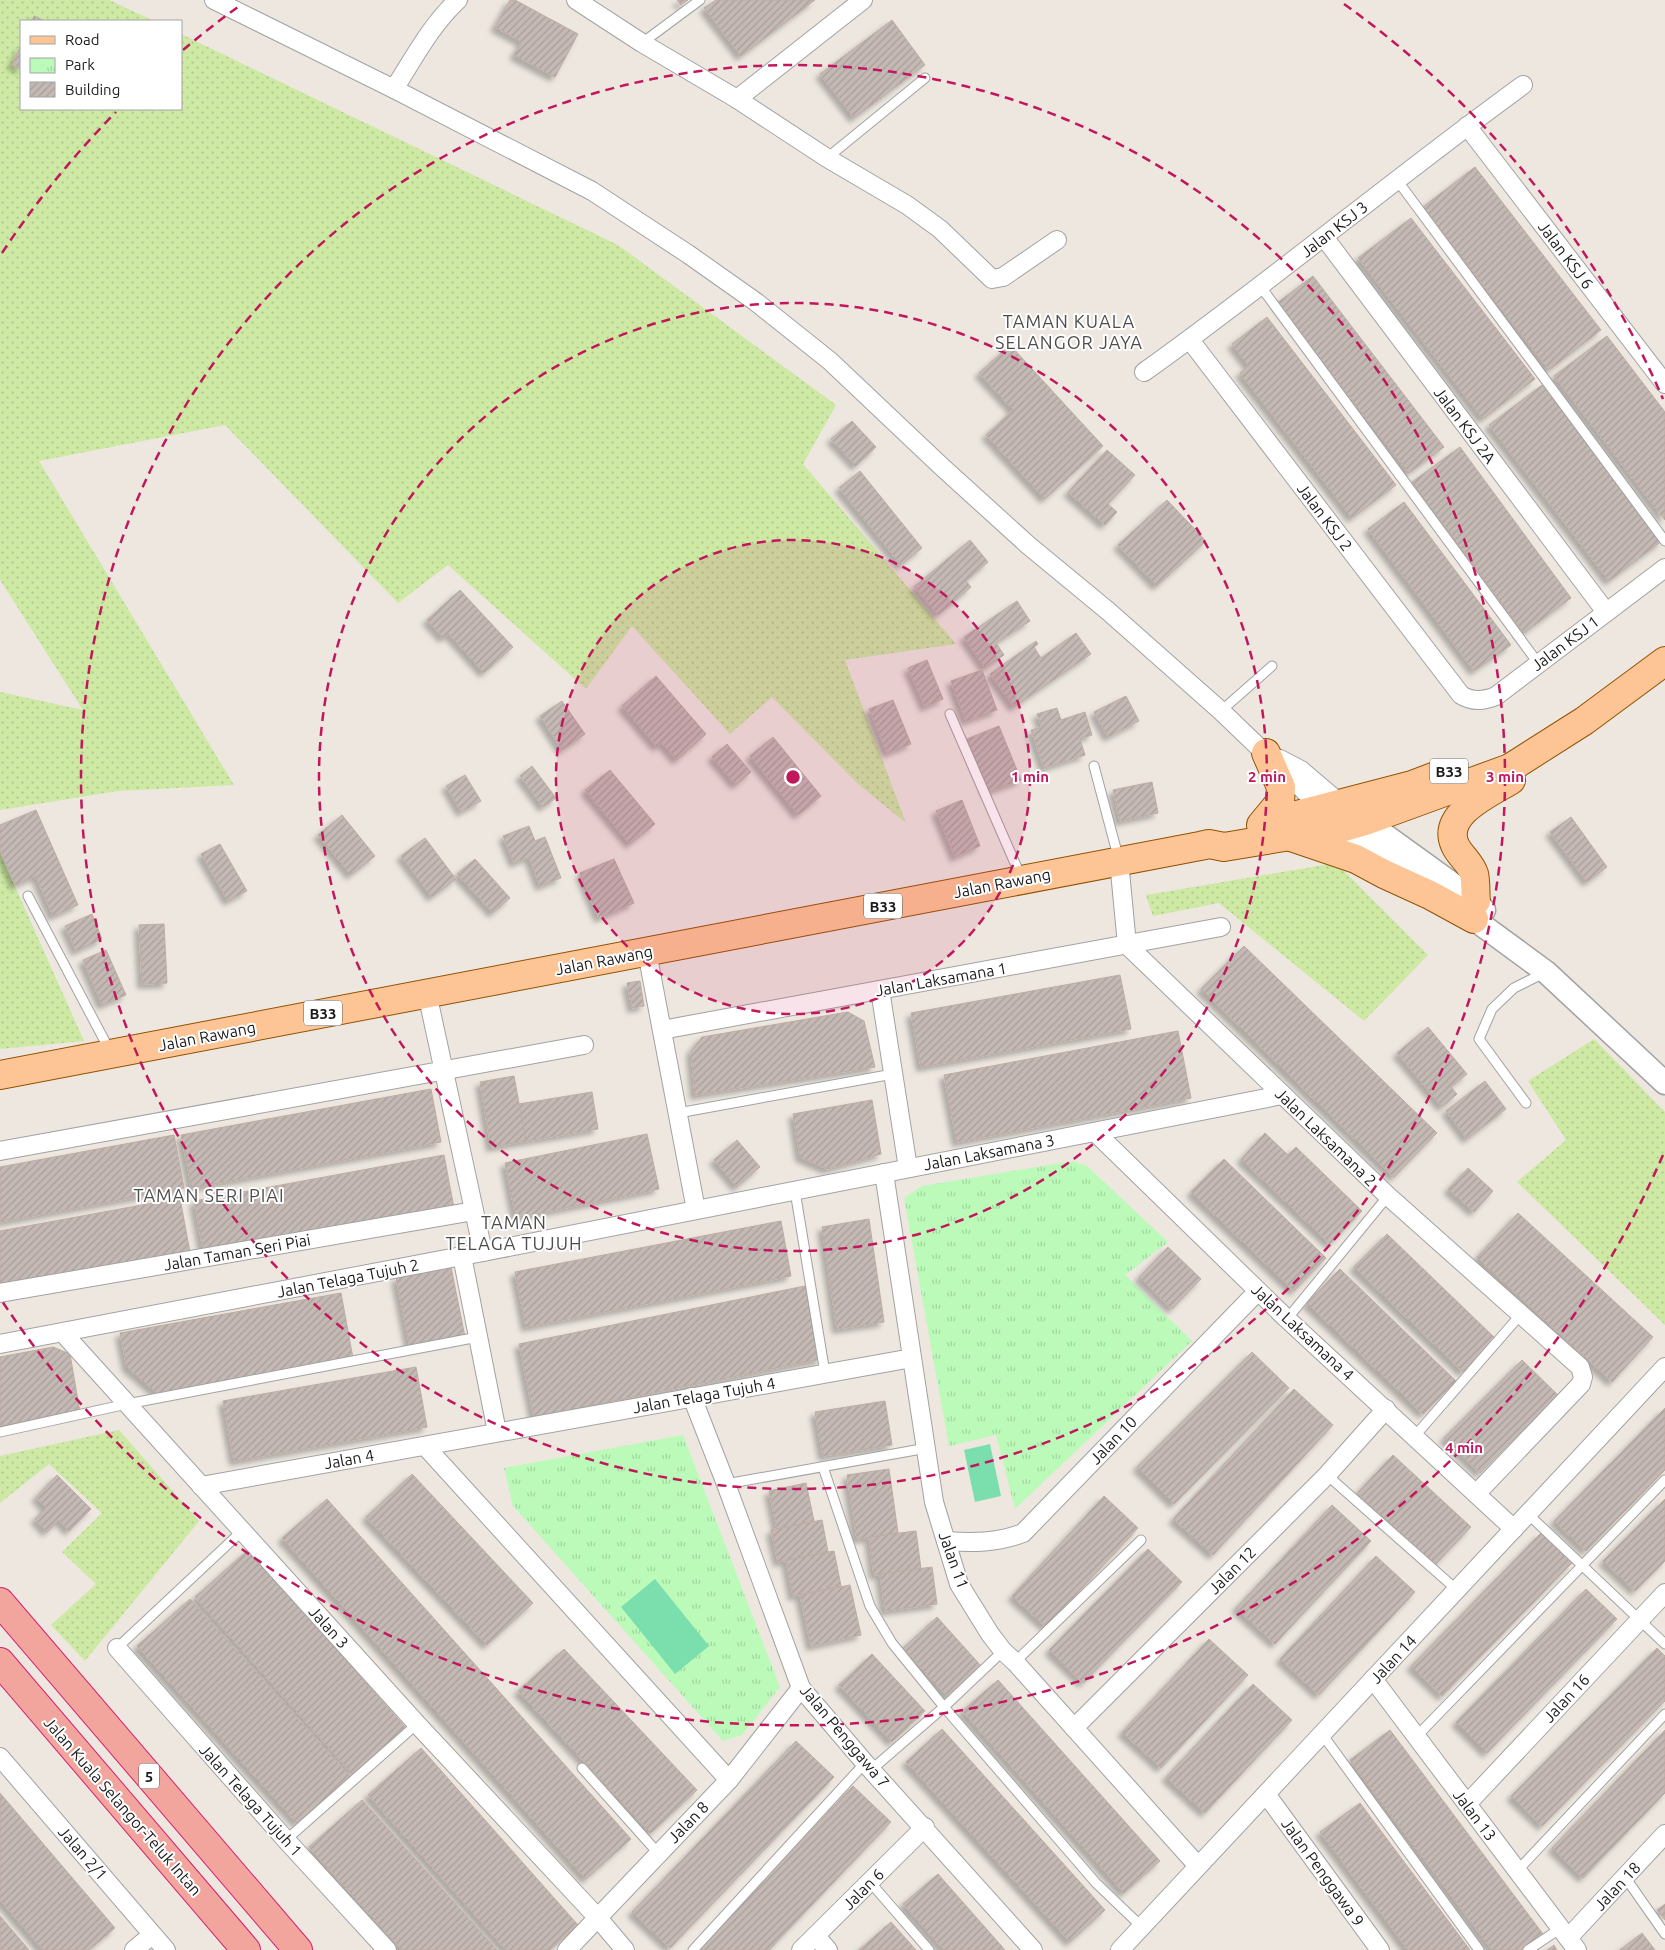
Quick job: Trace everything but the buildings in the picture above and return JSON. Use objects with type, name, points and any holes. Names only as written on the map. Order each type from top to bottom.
[{"type":"highway","name":"5","points":[[0,1602],[298,1950]]},
{"type":"highway","name":"Jalan Kuala Selangor-Teluk Intan","points":[[0,1662],[246,1950]]},
{"type":"main road","name":"Jalan Rawang","points":[[0,1075],[1209,844],[1224,847],[1288,836],[1412,785],[1518,748],[1558,739],[1665,662]]},
{"type":"main road","points":[[1288,836],[1356,859],[1430,895],[1475,910],[1474,874],[1455,844],[1452,834],[1454,823],[1470,805],[1546,757],[1558,739]]},
{"type":"main road","points":[[1261,825],[1280,802],[1282,786],[1266,752]]},
{"type":"main road","name":"Jalan Rawang","points":[[1209,844],[1221,834],[1261,825],[1343,815]]},
{"type":"street","points":[[214,0],[394,89],[592,191],[688,254],[756,302],[830,361],[1028,545],[1108,611],[1266,752],[1343,815],[1475,910],[1543,969],[1665,1083]]},
{"type":"street","points":[[394,89],[428,35],[447,10],[458,0]]},
{"type":"street","points":[[576,0],[642,43],[737,99],[827,158],[907,205],[940,229],[992,279],[1002,277],[1057,240]]},
{"type":"street","points":[[737,99],[863,0]]},
{"type":"street","name":"Jalan KSJ 3","points":[[1144,372],[1261,287],[1467,126],[1524,85]]},
{"type":"street","name":"Jalan KSJ 6","points":[[1467,126],[1665,384]]},
{"type":"street","name":"Jalan KSJ 2A","points":[[1324,237],[1606,612]]},
{"type":"street","name":"Jalan KSJ 2","points":[[1190,340],[1460,695]]},
{"type":"street","name":"Jalan KSJ 1","points":[[1460,695],[1468,699],[1487,700],[1496,696],[1665,568]]},
{"type":"street","points":[[1120,861],[1127,945]]},
{"type":"street","name":"Jalan Laksamana 1","points":[[662,1030],[1221,927]]},
{"type":"street","name":"Jalan Laksamana 2","points":[[1127,945],[1388,1196],[1522,1313],[1580,1367],[1583,1377],[1580,1384],[1476,1494]]},
{"type":"street","points":[[647,952],[696,1210]]},
{"type":"street","points":[[880,990],[908,1168]]},
{"type":"street","points":[[427,993],[482,1252]]},
{"type":"street","points":[[0,1152],[584,1045]]},
{"type":"street","name":"Jalan Laksamana 3","points":[[696,1210],[1282,1095]]},
{"type":"street","name":"Jalan Laksamana 4","points":[[1095,1132],[1287,1319],[1514,1529]]},
{"type":"street","name":"Jalan 11","points":[[884,1173],[934,1502],[959,1584],[990,1634],[1198,1866]]},
{"type":"street","name":"Jalan Telaga Tujuh 2","points":[[0,1344],[696,1210]]},
{"type":"street","name":"Jalan Taman Seri Piai","points":[[0,1293],[474,1211]]},
{"type":"street","points":[[462,1256],[497,1432]]},
{"type":"street","name":"Jalan 10","points":[[946,1541],[989,1542],[1023,1533],[1258,1291]]},
{"type":"street","name":"Jalan 3","points":[[63,1333],[417,1724],[598,1918],[625,1950]]},
{"type":"street","name":"Jalan Telaga Tujuh 4","points":[[497,1432],[912,1358]]},
{"type":"street","name":"Jalan 14","points":[[1120,1950],[1665,1367]]},
{"type":"street","name":"Jalan Penggawa 7","points":[[692,1397],[801,1688],[868,1766],[925,1827],[1033,1950]]},
{"type":"street","name":"Jalan 12","points":[[1074,1728],[1327,1475],[1386,1409]]},
{"type":"street","name":"Jalan 4","points":[[201,1486],[497,1432]]},
{"type":"street","points":[[425,1446],[729,1780]]},
{"type":"street","name":"Jalan 16","points":[[1467,1804],[1665,1593]]},
{"type":"street","name":"Jalan Telaga Tujuh 1","points":[[117,1648],[286,1840],[387,1950]]},
{"type":"street","name":"Jalan 13","points":[[1373,1679],[1569,1939]]},
{"type":"street","name":"Jalan 8","points":[[567,1950],[729,1780],[801,1688]]},
{"type":"street","name":"Jalan 2/1","points":[[0,1757],[166,1950]]},
{"type":"street","name":"Jalan Penggawa 9","points":[[1266,1794],[1380,1950]]},
{"type":"street","name":"Jalan 6","points":[[801,1950],[925,1827]]},
{"type":"street","name":"Jalan 18","points":[[1569,1939],[1665,1834]]},
{"type":"street","points":[[134,1950],[152,1934]]},
{"type":"street","points":[[816,1936],[828,1950]]},
{"type":"lane","points":[[642,43],[700,0]]},
{"type":"lane","points":[[827,158],[925,78]]},
{"type":"lane","points":[[1397,180],[1665,541]]},
{"type":"lane","points":[[1261,287],[1538,663]]},
{"type":"lane","points":[[1221,711],[1272,666]]},
{"type":"lane","points":[[950,714],[1023,879]]},
{"type":"lane","points":[[1094,766],[1120,861]]},
{"type":"lane","points":[[28,896],[112,1054]]},
{"type":"lane","points":[[1526,1103],[1479,1039],[1492,1009],[1514,988],[1543,969]]},
{"type":"lane","points":[[678,1113],[893,1074]]},
{"type":"lane","points":[[795,1191],[825,1373]]},
{"type":"lane","points":[[1287,1319],[1388,1196]]},
{"type":"lane","points":[[1414,1437],[1522,1313]]},
{"type":"lane","points":[[0,1432],[127,1404],[478,1337]]},
{"type":"lane","points":[[726,1484],[926,1448]]},
{"type":"lane","points":[[823,1467],[870,1606],[892,1642],[944,1707],[1096,1883],[1142,1927]]},
{"type":"lane","points":[[1327,1475],[1457,1590]]},
{"type":"lane","points":[[1417,1736],[1583,1567],[1665,1480]]},
{"type":"lane","points":[[1528,1514],[1665,1644]]},
{"type":"lane","points":[[117,1648],[242,1531]]},
{"type":"lane","points":[[693,1950],[868,1766],[1009,1656],[1142,1540]]},
{"type":"lane","points":[[1517,1871],[1665,1714]]},
{"type":"lane","points":[[286,1840],[417,1724]]},
{"type":"lane","points":[[1322,1734],[1479,1950]]},
{"type":"lane","points":[[582,1768],[658,1853]]},
{"type":"lane","points":[[1625,1877],[1665,1934]]},
{"type":"lane","points":[[870,1882],[929,1950]]},
{"type":"lane","points":[[1528,1950],[1569,1939]]},
{"type":"green space","points":[[0,0],[109,0],[152,20],[20,20],[20,110],[182,110],[182,34],[618,245],[836,405],[803,464],[956,644],[845,660],[906,823],[858,784],[772,697],[730,734],[632,626],[586,689],[448,565],[398,603],[225,425],[39,461],[234,785],[118,791],[0,810],[0,692],[83,710],[0,580]]},
{"type":"green space","points":[[0,853],[84,1041],[0,1049]]},
{"type":"green space","points":[[1336,863],[1428,955],[1364,1021],[1219,903],[1153,916],[1146,895]]},
{"type":"green space","points":[[1594,1039],[1665,1112],[1665,1325],[1517,1182],[1566,1140],[1528,1081]]},
{"type":"green space","points":[[1073,1161],[1087,1166],[1168,1242],[1125,1275],[1192,1341],[1015,1509],[996,1435],[949,1446],[904,1198],[922,1186]]},
{"type":"green space","points":[[119,1430],[199,1521],[85,1661],[51,1625],[96,1584],[62,1552],[102,1513],[49,1464],[0,1503],[0,1456]]},
{"type":"green space","points":[[683,1435],[780,1687],[742,1735],[723,1741],[513,1506],[504,1468]]},
{"type":"green space","points":[[990,1444],[1001,1496],[975,1502],[964,1450]]},
{"type":"green space","points":[[655,1579],[709,1646],[675,1674],[621,1607]]},
{"type":"district","name":"TAMAN KUALA SELANGOR JAYA","points":[[1069,331]]},
{"type":"district","name":"TAMAN SERI PIAI","points":[[209,1195]]},
{"type":"district","name":"TAMAN TELAGA TUJUH","points":[[514,1232]]}]
